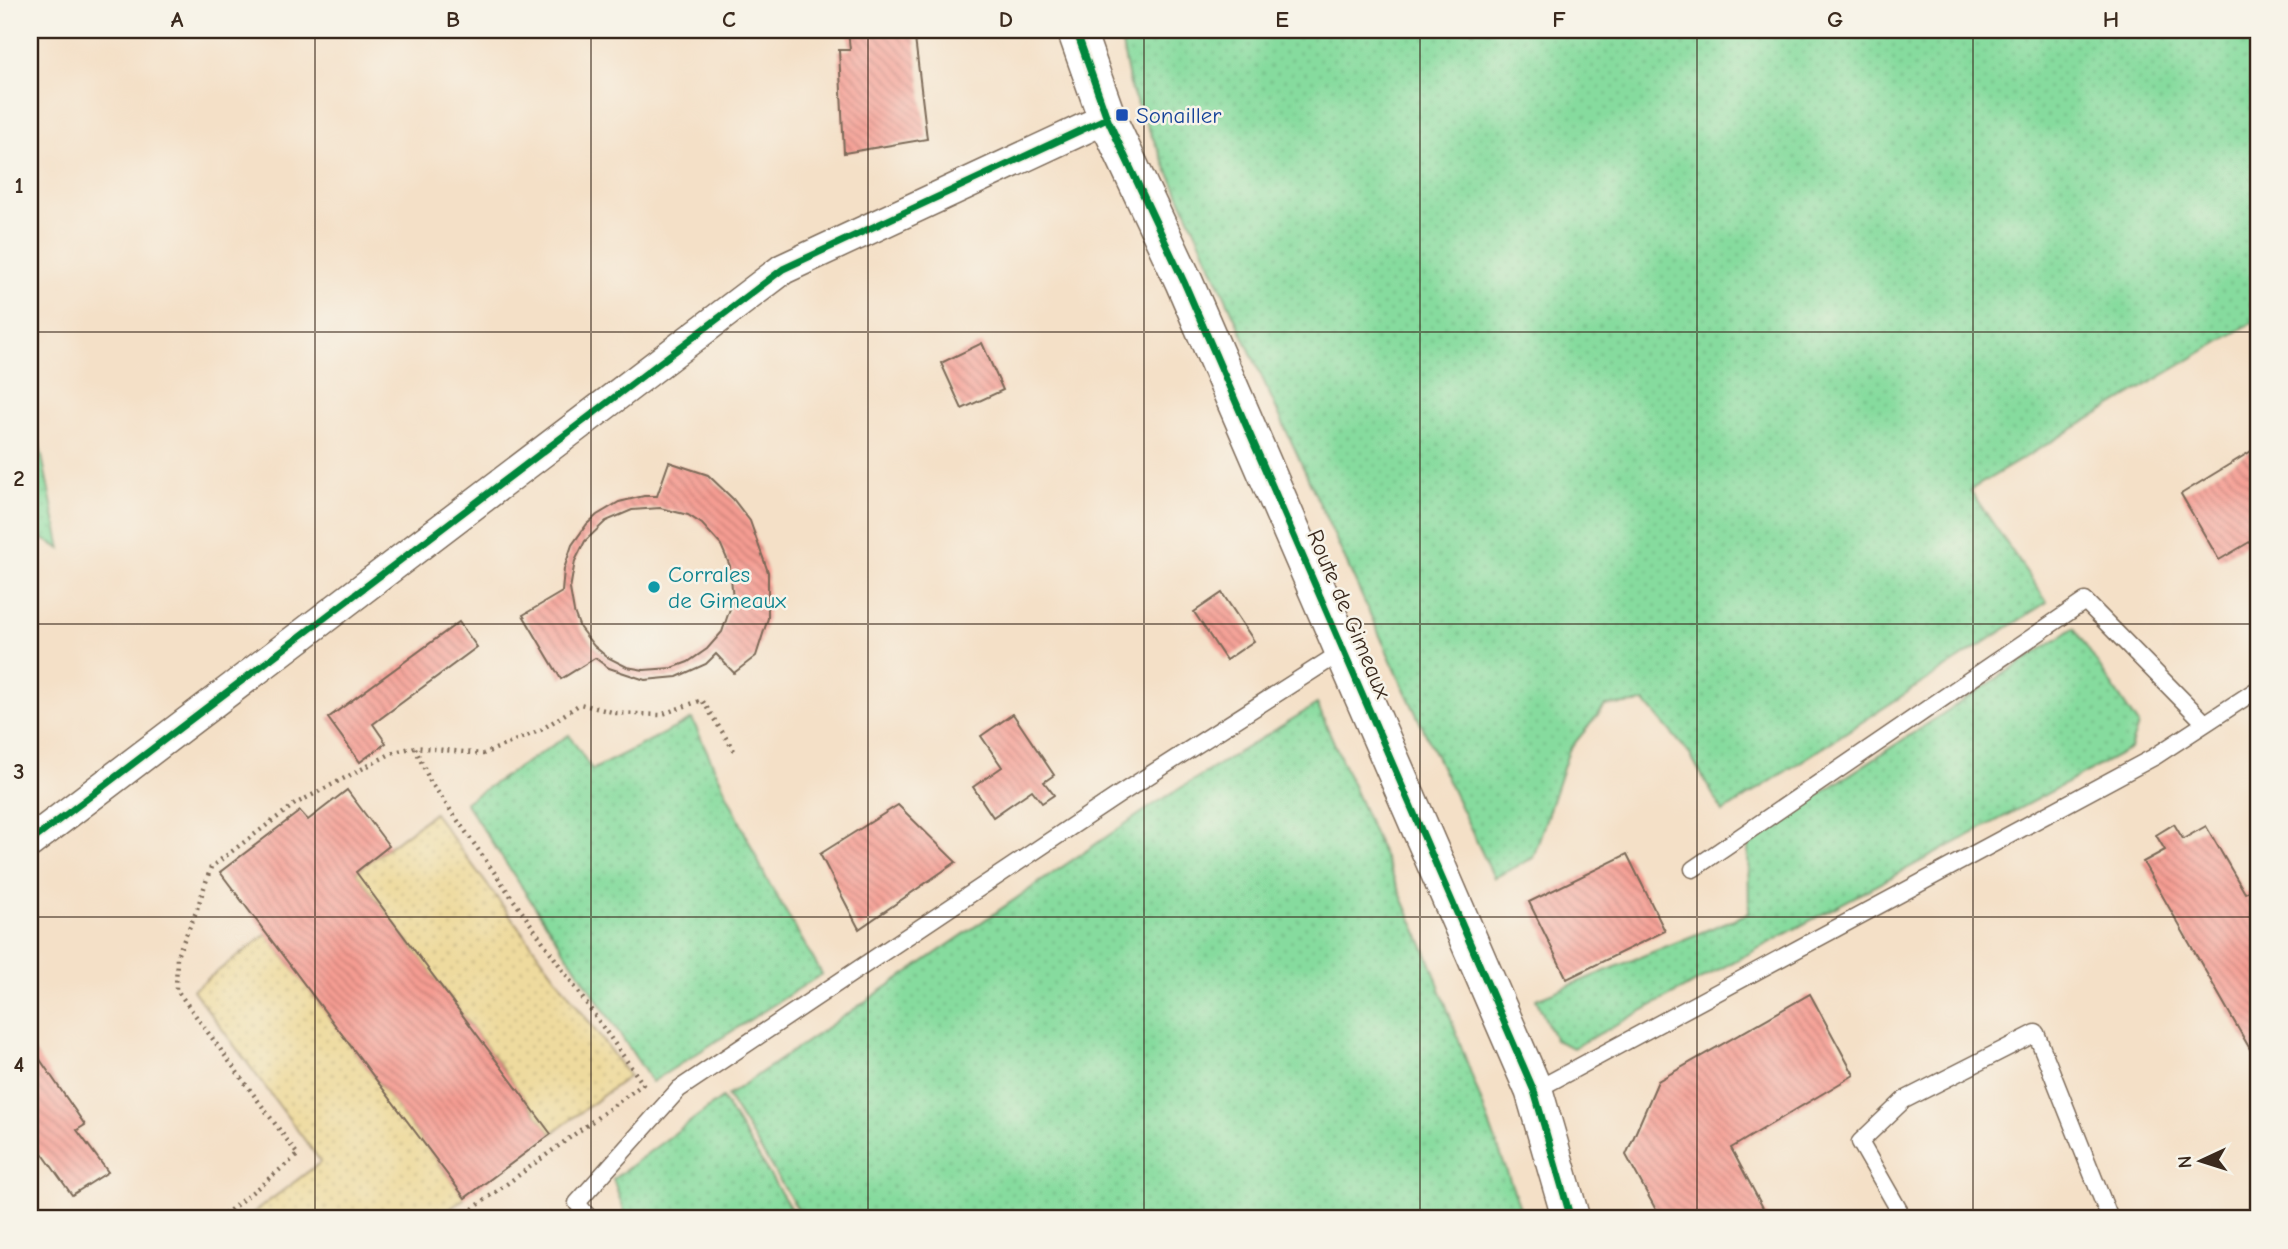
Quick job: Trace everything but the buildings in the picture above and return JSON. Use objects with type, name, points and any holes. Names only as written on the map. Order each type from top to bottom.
[{"type":"street","name":"Route de Gimeaux","points":[[1076,30],[1107,118],[1184,282],[1534,1091],[1571,1219]]},
{"type":"street","points":[[30,842],[783,269],[1107,118]]},
{"type":"lane","points":[[1693,869],[2085,601],[2206,723]]},
{"type":"lane","points":[[590,1219],[577,1203],[679,1089],[1120,794],[1343,651]]},
{"type":"lane","points":[[1534,1091],[2154,757],[2258,689]]},
{"type":"lane","points":[[1903,1219],[1860,1142],[1904,1100],[2036,1033],[2110,1219]]},
{"type":"path","points":[[219,1219],[298,1156],[176,989],[177,956],[211,867],[295,804],[394,751],[415,747],[483,754],[541,730],[580,704],[616,713],[660,715],[702,700],[735,752]]},
{"type":"path","points":[[415,747],[430,781],[643,1084],[459,1219]]},
{"type":"green space","points":[[1119,30],[2258,30],[2258,319],[1970,490],[2047,602],[1723,812],[1689,753],[1645,702],[1605,706],[1569,750],[1533,858],[1494,878],[1401,682],[1131,90]]},
{"type":"green space","points":[[30,398],[61,549],[30,532]]},
{"type":"green space","points":[[2074,628],[2138,725],[2130,749],[1573,1048],[1555,1040],[1536,999],[1749,913],[1748,841]]},
{"type":"green space","points":[[1317,704],[1430,961],[1523,1216],[1518,1219],[804,1219],[727,1096],[1153,805]]},
{"type":"green space","points":[[692,719],[766,878],[822,974],[652,1082],[465,802],[569,735],[592,770]]},
{"type":"green space","points":[[722,1098],[797,1219],[627,1219],[613,1179]]},
{"type":"sand","points":[[434,813],[629,1076],[551,1134],[356,872]]},
{"type":"sand","points":[[267,934],[465,1198],[436,1219],[245,1219],[321,1162],[193,990]]},
{"type":"cycle path","points":[[1076,30],[1107,118],[1184,282],[1534,1091],[1571,1219]]},
{"type":"cycle path","points":[[30,842],[783,269],[1107,118]]},
{"type":"place","name":"Sonailler","points":[[1122,115]]},
{"type":"place","name":"Corrales de Gimeaux","points":[[654,587]]}]
